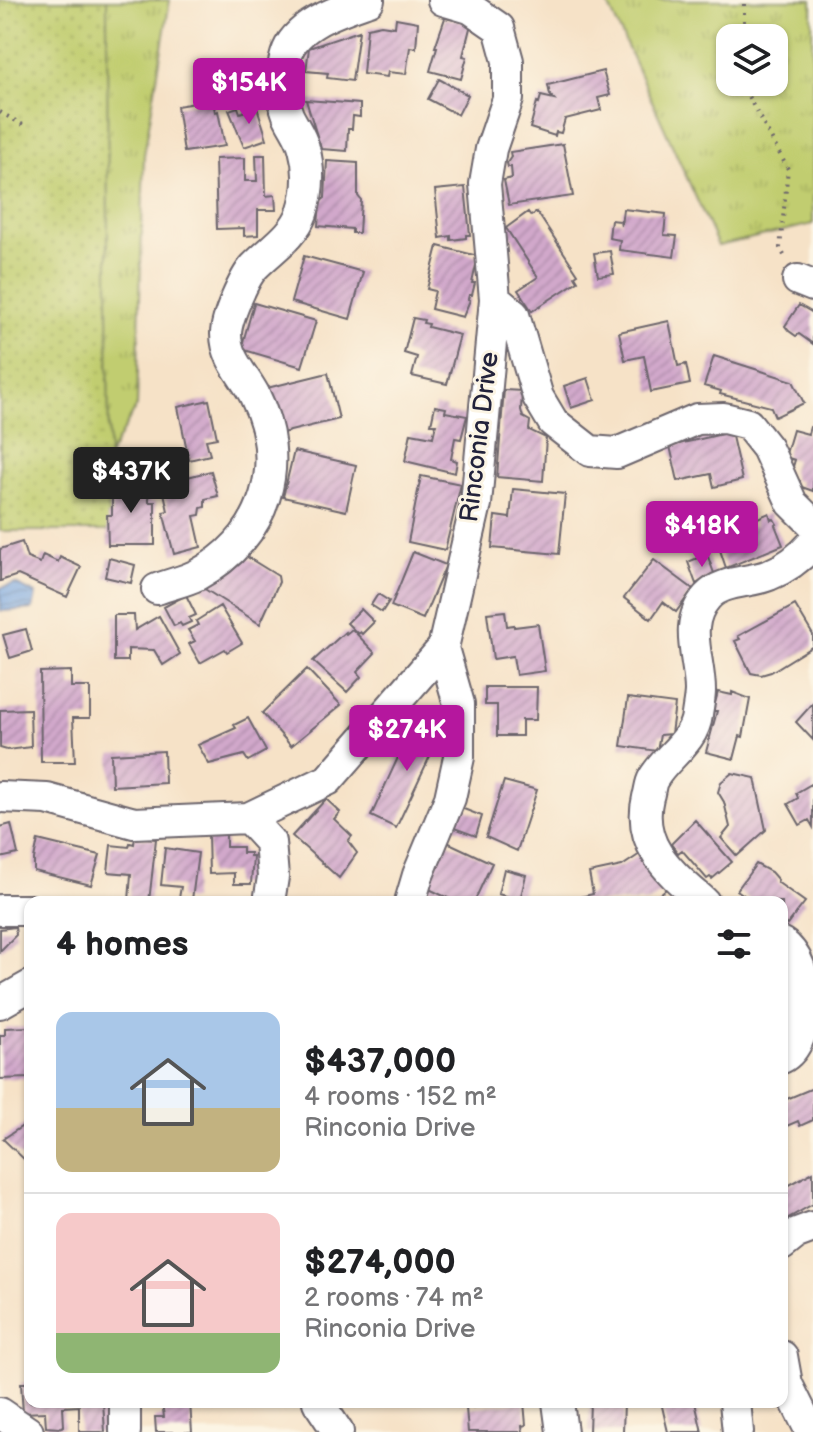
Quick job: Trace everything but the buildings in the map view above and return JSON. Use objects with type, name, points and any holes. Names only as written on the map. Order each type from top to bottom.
[{"type":"street","points":[[157,589],[197,575],[225,555],[251,526],[269,491],[272,451],[266,425],[253,393],[232,362],[226,333],[234,304],[252,269],[276,248],[301,216],[309,177],[304,146],[287,113],[282,90],[286,54],[302,32],[332,13],[369,0]]},
{"type":"street","name":"Rinconia Drive","points":[[412,896],[450,798],[459,757],[459,704],[443,648],[476,504],[495,299],[485,184],[491,149],[508,99],[508,61],[499,28],[470,8],[443,0]]},
{"type":"street","points":[[495,299],[514,315],[538,397],[553,422],[590,451],[617,453],[697,419],[724,418],[748,424],[767,448],[792,503],[813,524]]},
{"type":"street","points":[[697,896],[674,876],[654,849],[644,816],[653,780],[680,748],[696,721],[700,690],[694,649],[695,617],[708,595],[731,584],[768,575],[799,558],[813,543]]},
{"type":"street","points":[[0,797],[47,799],[134,823],[248,818],[328,780],[443,648]]},
{"type":"street","points":[[248,818],[270,842],[273,877],[270,896]]},
{"type":"street","points":[[0,910],[24,910]]},
{"type":"street","points":[[788,946],[793,949],[807,974],[811,1002],[806,1034],[793,1054],[788,1056]]},
{"type":"street","points":[[0,1003],[24,989]]},
{"type":"street","points":[[788,1240],[813,1227]]},
{"type":"street","points":[[788,1386],[811,1432]]},
{"type":"street","points":[[125,1408],[125,1432]]},
{"type":"street","points":[[322,1408],[338,1432]]},
{"type":"street","points":[[559,1408],[562,1432]]},
{"type":"street","points":[[736,1408],[738,1432]]},
{"type":"street","points":[[0,1413],[28,1432]]},
{"type":"path","points":[[744,0],[744,24]]},
{"type":"path","points":[[748,96],[788,169],[780,248],[805,283]]},
{"type":"path","points":[[0,112],[23,125]]},
{"type":"green space","points":[[0,0],[170,0],[144,155],[137,406],[78,510]]},
{"type":"green space","points":[[0,0],[107,0],[109,531],[0,531]]},
{"type":"green space","points":[[606,0],[812,0],[813,224],[718,246]]},
{"type":"water","points":[[15,584],[36,594],[33,609],[1,611],[0,588]]}]
